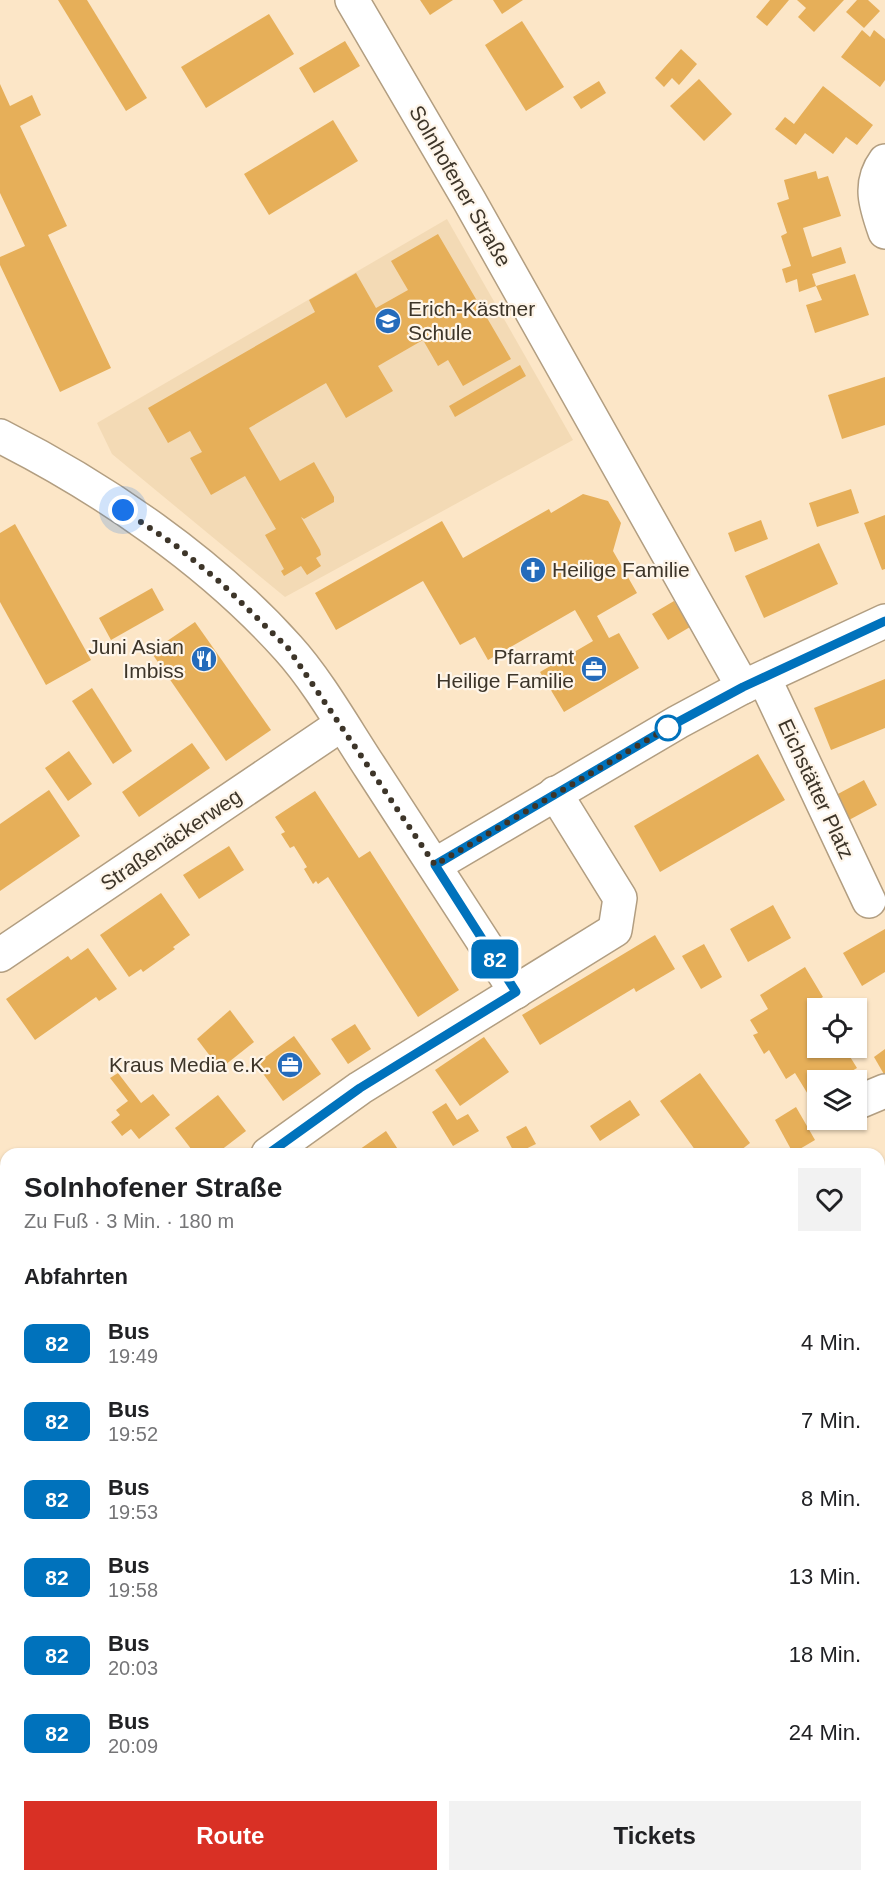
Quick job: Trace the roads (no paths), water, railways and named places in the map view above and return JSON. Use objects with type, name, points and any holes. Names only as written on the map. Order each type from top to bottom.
[{"type":"street","name":"Solnhofener Straße","points":[[352,0],[753,682]]},
{"type":"street","points":[[885,160],[878,170],[873,196],[885,232]]},
{"type":"street","points":[[0,436],[62,468],[175,545],[220,582],[288,648],[342,724],[516,992]]},
{"type":"street","points":[[435,865],[555,793],[753,682],[885,621]]},
{"type":"street","name":"Eichstätter Platz","points":[[753,682],[869,901]]},
{"type":"street","name":"Straßenäckerweg","points":[[0,955],[342,724]]},
{"type":"street","points":[[276,1148],[360,1088],[615,930],[620,898],[555,793]]},
{"type":"street","points":[[867,1098],[885,1091]]},
{"type":"place","name":"Erich-Kästner Schule","points":[[388,321]]},
{"type":"place","name":"Heilige Familie","points":[[533,570]]},
{"type":"place","name":"Juni Asian Imbiss","points":[[204,659]]},
{"type":"place","name":"Pfarramt Heilige Familie","points":[[594,669]]},
{"type":"place","name":"Kraus Media e.K.","points":[[290,1065]]}]
